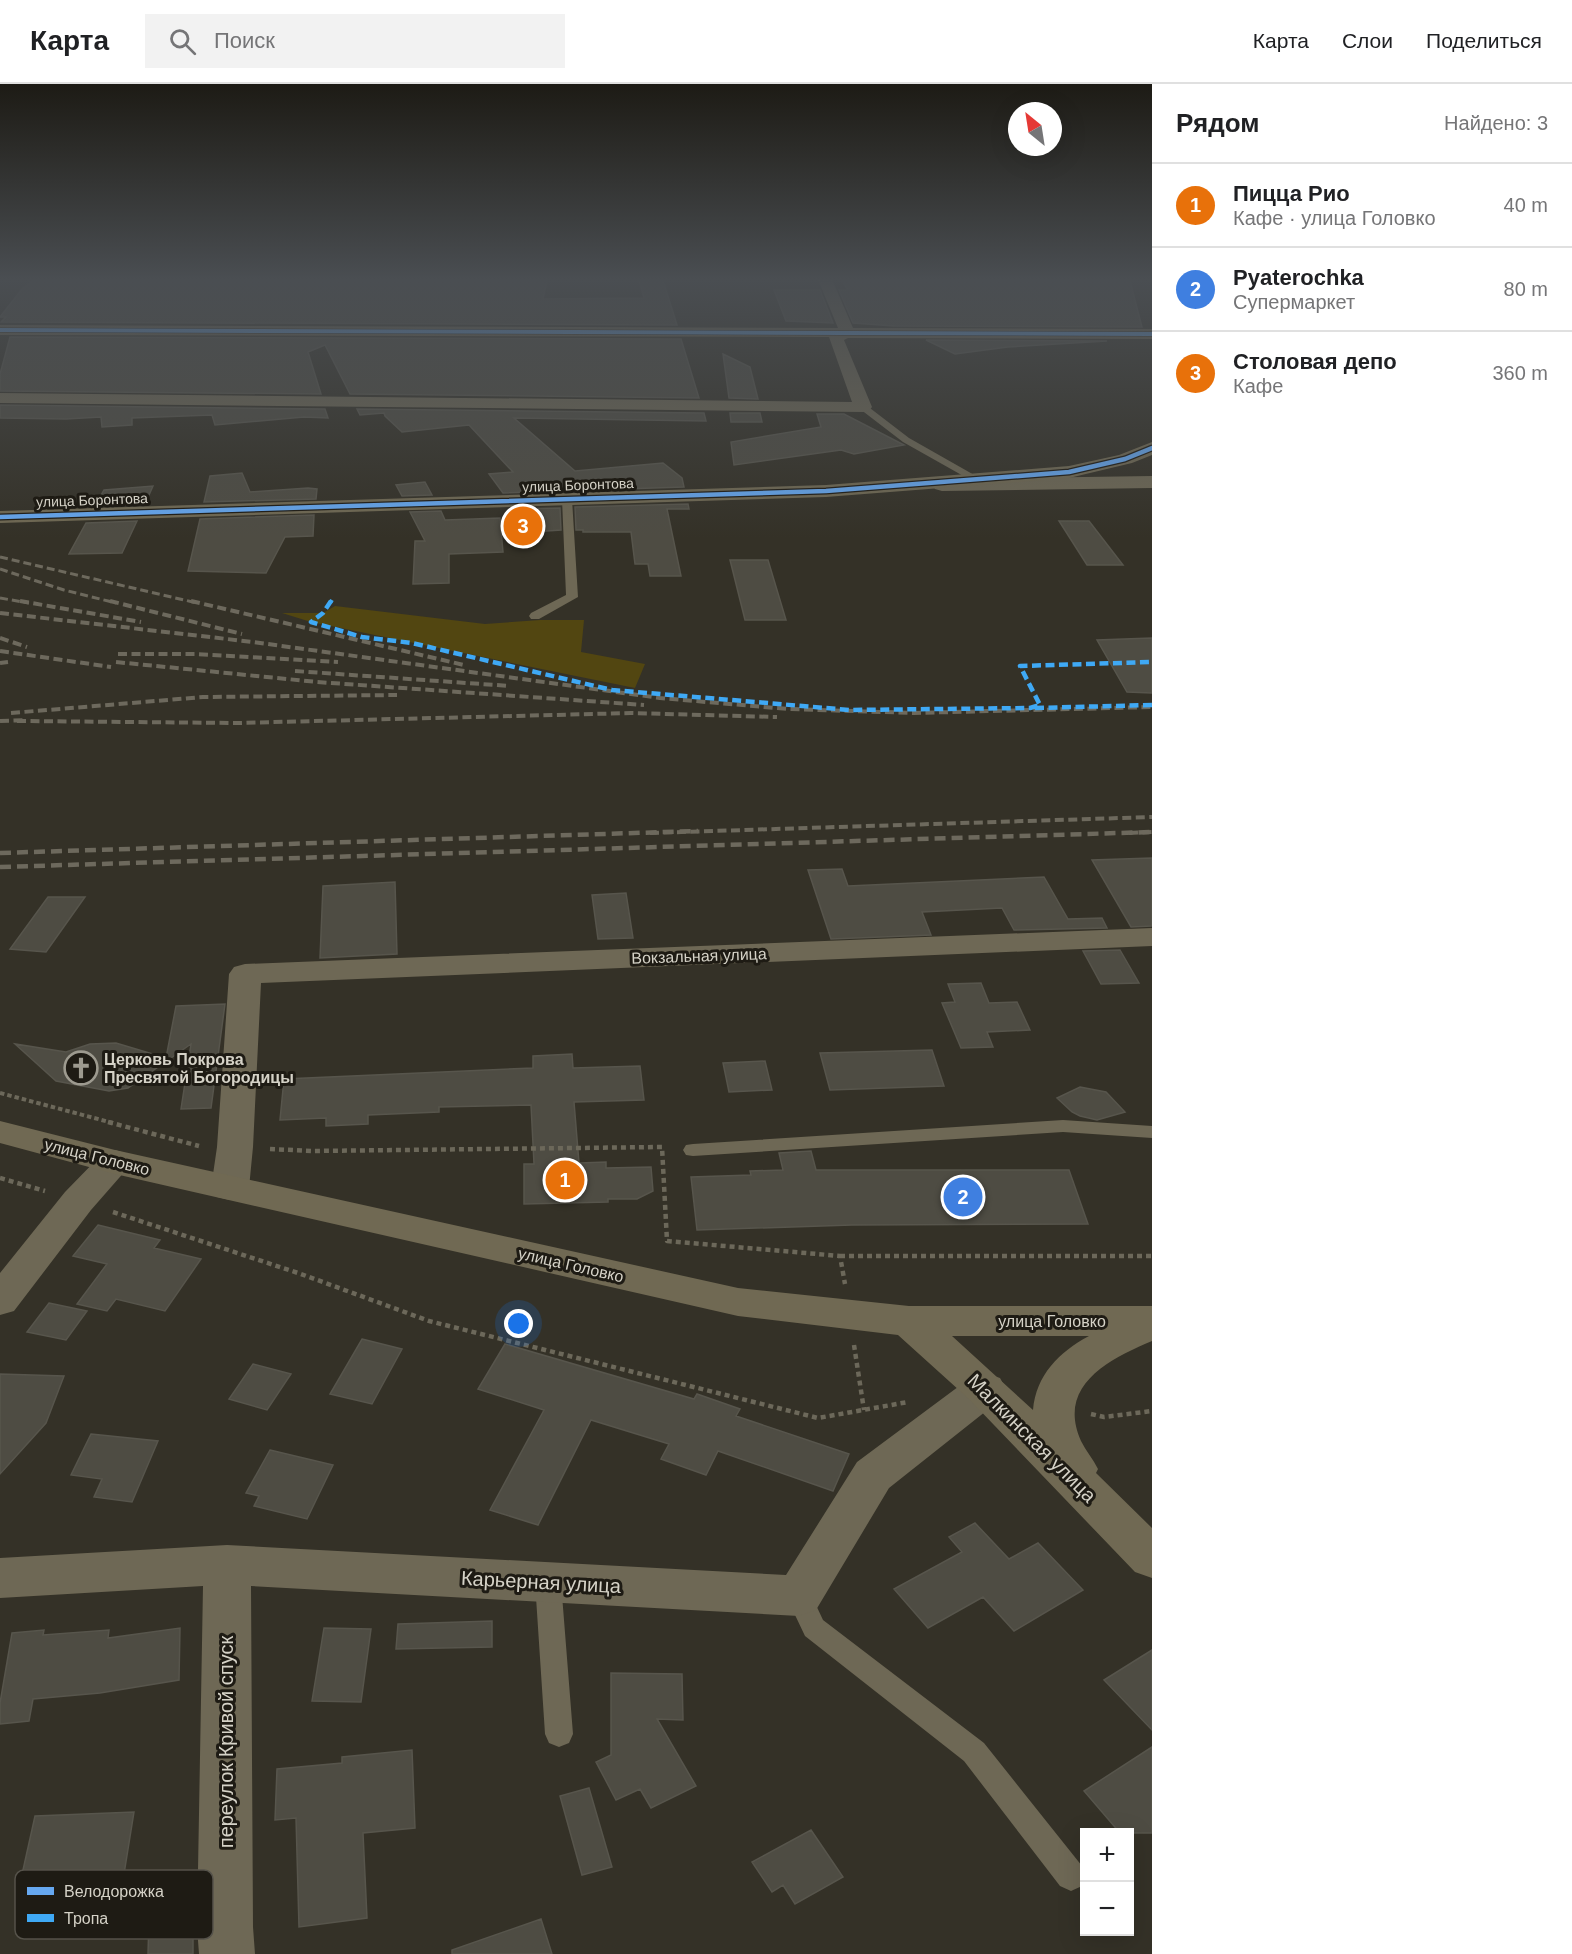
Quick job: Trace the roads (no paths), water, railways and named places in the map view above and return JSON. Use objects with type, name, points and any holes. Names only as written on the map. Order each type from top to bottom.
[{"type":"street","points":[[0,398],[863,407],[846,364]]},
{"type":"street","name":"улица Боронтова","points":[[0,517],[826,491],[1069,472],[1125,459],[1152,448]]},
{"type":"street","points":[[1125,459],[1152,471]]},
{"type":"street","points":[[898,485],[1152,482]]},
{"type":"street","name":"Вокзальная улица","points":[[230,1188],[235,1147],[245,974],[1152,937]]},
{"type":"street","name":"улица Головко","points":[[0,1132],[115,1162],[738,1302],[909,1320],[1152,1323]]},
{"type":"street","points":[[0,1301],[78,1201],[115,1162]]},
{"type":"street","name":"Малкинская улица","points":[[909,1320],[985,1389],[1152,1558]]},
{"type":"street","points":[[1092,1497],[1060,1442],[1055,1415],[1064,1375],[1076,1363],[1106,1344],[1152,1323]]},
{"type":"street","points":[[799,1596],[873,1475],[985,1389]]},
{"type":"street","name":"Карьерная улица","points":[[0,1578],[227,1565],[799,1596]]},
{"type":"street","name":"переулок Кривой спуск","points":[[227,1565],[225,1927],[227,1954]]},
{"type":"lane","points":[[863,407],[906,440],[978,480]]},
{"type":"lane","points":[[535,616],[572,597],[567,499]]},
{"type":"lane","points":[[693,1150],[1063,1126],[1152,1132]]},
{"type":"lane","points":[[548,1582],[559,1734]]},
{"type":"lane","points":[[799,1596],[814,1628],[974,1752],[1071,1876]]},
{"type":"railway","points":[[0,557],[197,603]]},
{"type":"railway","points":[[0,569],[64,590],[116,603]]},
{"type":"railway","points":[[0,598],[29,603]]},
{"type":"railway","points":[[20,601],[141,622]]},
{"type":"railway","points":[[110,601],[242,634]]},
{"type":"railway","points":[[191,601],[464,665]]},
{"type":"railway","points":[[0,613],[253,642],[660,698],[788,709],[914,713],[1152,707]]},
{"type":"railway","points":[[0,638],[27,647]]},
{"type":"railway","points":[[0,651],[111,667]]},
{"type":"railway","points":[[118,654],[195,654],[338,662]]},
{"type":"railway","points":[[0,663],[8,662]]},
{"type":"railway","points":[[116,662],[317,682],[644,705]]},
{"type":"railway","points":[[295,671],[510,686]]},
{"type":"railway","points":[[11,713],[203,697],[397,695]]},
{"type":"railway","points":[[17,721],[238,723],[631,713],[777,717]]},
{"type":"railway","points":[[0,721],[26,720]]},
{"type":"railway","points":[[650,833],[1152,817]]},
{"type":"railway","points":[[0,853],[698,831]]},
{"type":"railway","points":[[0,867],[1152,832],[1129,833]]},
{"type":"place","name":"Столовая депо","points":[[523,526]]},
{"type":"place","name":"Церковь Покрова Пресвятой Богородицы","points":[[81,1068]]},
{"type":"place","name":"Пицца Рио","points":[[565,1180]]},
{"type":"place","name":"Pyaterochka","points":[[963,1197]]}]
